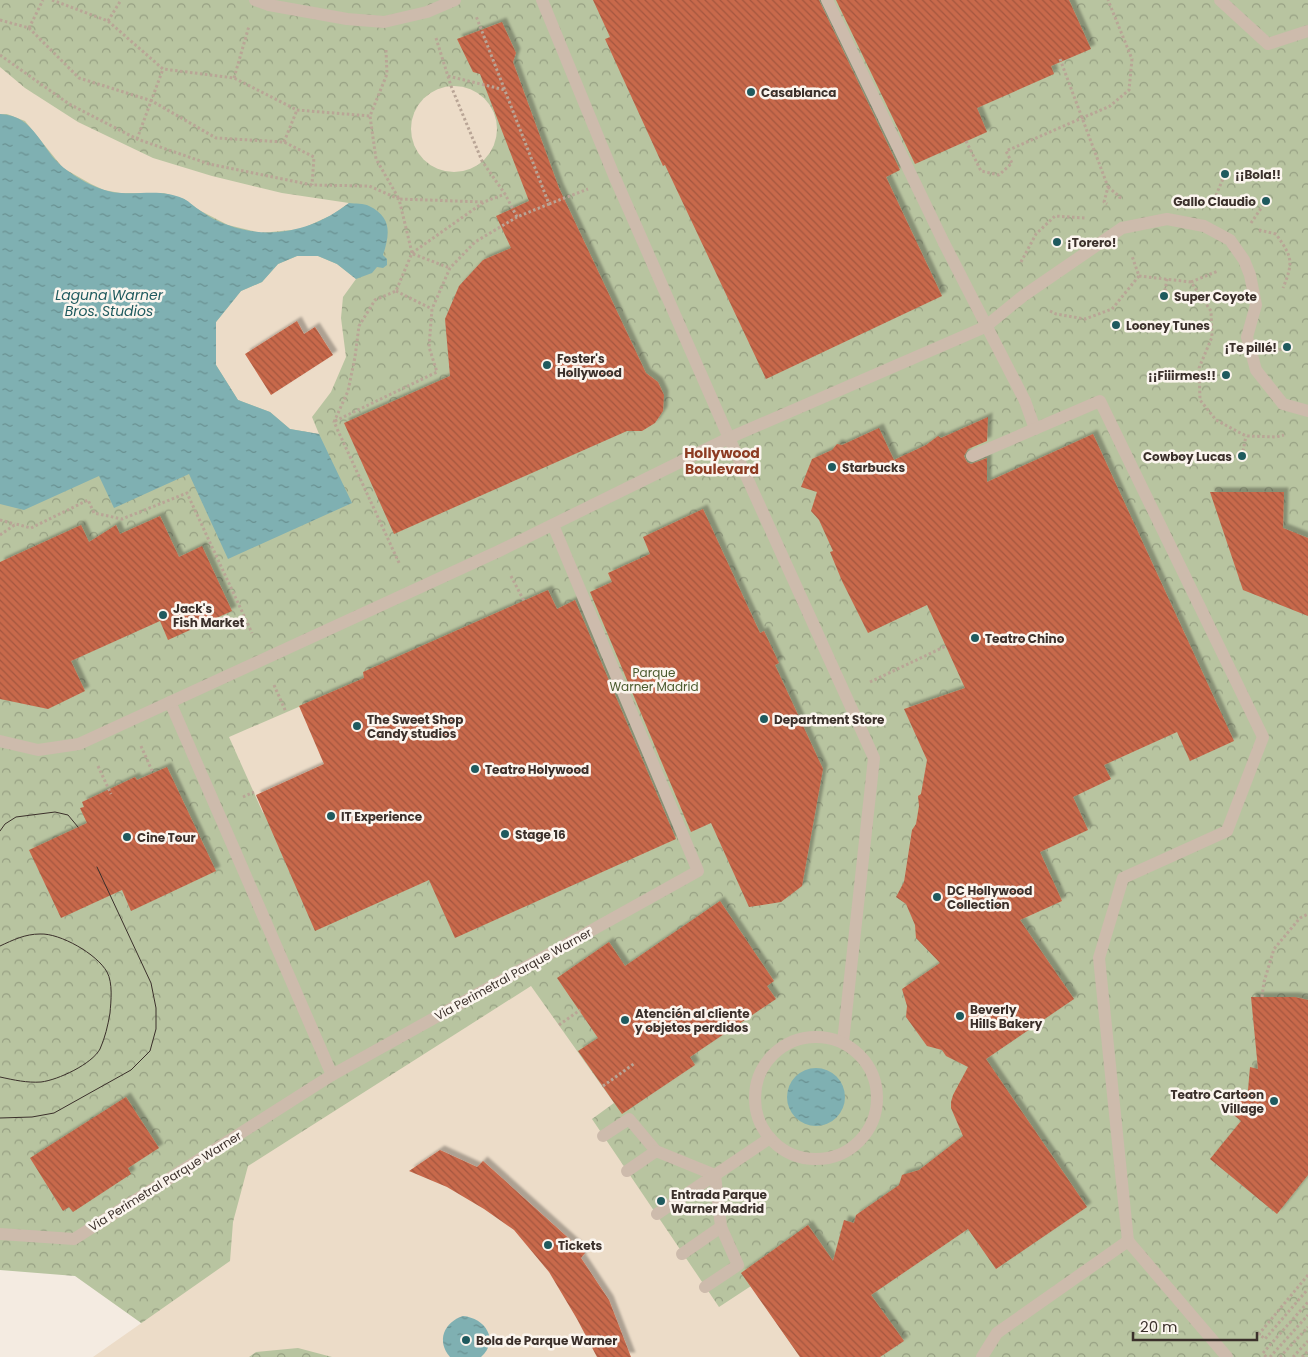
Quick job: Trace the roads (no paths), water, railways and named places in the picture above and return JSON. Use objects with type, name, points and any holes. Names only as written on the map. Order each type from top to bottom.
[{"type":"street","points":[[255,0],[269,5],[338,17],[384,22],[427,12],[455,0]]},
{"type":"street","points":[[542,0],[615,178],[729,438],[874,758],[842,1042]]},
{"type":"street","points":[[827,0],[985,327],[1025,401],[1035,429]]},
{"type":"street","points":[[1220,0],[1268,44],[1308,31]]},
{"type":"street","points":[[0,741],[38,750],[79,744],[553,525],[729,438],[985,327],[1023,296],[1122,228],[1167,219],[1204,226],[1230,240],[1244,260],[1250,275],[1256,305],[1247,337],[1256,370],[1283,404],[1308,411]]},
{"type":"street","points":[[972,456],[1100,401],[1263,738],[1227,831],[1123,878],[1099,958],[1128,1241],[1226,1357]]},
{"type":"street","name":"Via Perimetral Parque Warner","points":[[0,1234],[74,1239],[332,1075],[698,871],[553,525]]},
{"type":"street","points":[[170,702],[332,1075]]},
{"type":"street","points":[[823,1037],[842,1042],[859,1054],[871,1070],[878,1089],[877,1108],[871,1127],[858,1143],[842,1154],[823,1159],[803,1158],[785,1150],[770,1138],[759,1120],[755,1100],[758,1079],[768,1061],[783,1046],[802,1038],[823,1037]]},
{"type":"street","points":[[603,1136],[629,1119],[656,1152],[715,1175]]},
{"type":"street","points":[[657,1214],[770,1138]]},
{"type":"street","points":[[627,1171],[656,1152]]},
{"type":"street","points":[[705,1288],[738,1265],[721,1227],[715,1175]]},
{"type":"street","points":[[682,1254],[721,1227]]},
{"type":"street","points":[[982,1357],[996,1333],[1128,1241]]},
{"type":"water","name":"Laguna Warner Bros. Studios","points":[[0,114],[12,116],[30,127],[64,168],[92,185],[107,191],[157,193],[177,196],[216,220],[244,230],[276,232],[291,230],[321,220],[349,203],[367,205],[382,215],[388,233],[383,255],[387,259],[387,265],[383,268],[377,267],[372,273],[356,279],[337,264],[318,256],[297,256],[278,264],[262,282],[241,291],[216,322],[216,365],[238,400],[270,412],[290,429],[319,434],[352,503],[228,559],[189,474],[114,508],[99,476],[24,510],[0,504]]},
{"type":"water","points":[[816,1068],[832,1073],[840,1081],[845,1097],[840,1113],[832,1121],[816,1126],[800,1121],[792,1113],[787,1097],[792,1081],[800,1073]]},
{"type":"water","points":[[463,1316],[478,1321],[487,1331],[489,1344],[481,1357],[450,1357],[443,1345],[444,1333],[447,1327]]},
{"type":"tram line","points":[[0,831],[5,824],[16,817],[55,812],[68,815],[78,827]]},
{"type":"tram line","points":[[0,1118],[32,1117],[54,1113],[131,1070],[150,1051],[156,1029],[156,1008],[151,983],[97,867]]},
{"type":"tram line","points":[[0,946],[35,934],[58,937],[87,952],[102,965],[109,976],[111,992],[110,1013],[105,1036],[100,1049],[90,1060],[65,1075],[48,1081],[26,1082],[0,1077]]},
{"type":"place","name":"Casablanca","points":[[751,92]]},
{"type":"place","name":"¡¡Bola!!","points":[[1225,174]]},
{"type":"place","name":"Gallo Claudio","points":[[1266,201]]},
{"type":"place","name":"¡Torero!","points":[[1057,242]]},
{"type":"place","name":"Super Coyote","points":[[1164,296]]},
{"type":"place","name":"Looney Tunes","points":[[1116,325]]},
{"type":"place","name":"¡Te pillé!","points":[[1287,347]]},
{"type":"place","name":"Foster's Hollywood","points":[[547,365]]},
{"type":"place","name":"¡¡Fiiirmes!!","points":[[1226,375]]},
{"type":"place","name":"Cowboy Lucas","points":[[1242,456]]},
{"type":"place","name":"Starbucks","points":[[832,467]]},
{"type":"place","name":"Jack's Fish Market","points":[[163,615]]},
{"type":"place","name":"Teatro Chino","points":[[975,638]]},
{"type":"place","name":"Department Store","points":[[764,719]]},
{"type":"place","name":"The Sweet Shop Candy studios","points":[[357,726]]},
{"type":"place","name":"Teatro Holywood","points":[[475,769]]},
{"type":"place","name":"IT Experience","points":[[331,816]]},
{"type":"place","name":"Stage 16","points":[[505,834]]},
{"type":"place","name":"Cine Tour","points":[[127,837]]},
{"type":"place","name":"DC Hollywood Collection","points":[[937,897]]},
{"type":"place","name":"Beverly Hills Bakery","points":[[960,1016]]},
{"type":"place","name":"Atención al cliente y objetos perdidos","points":[[625,1020]]},
{"type":"place","name":"Teatro Cartoon Village","points":[[1274,1101]]},
{"type":"place","name":"Entrada Parque Warner Madrid","points":[[661,1201]]},
{"type":"place","name":"Tickets","points":[[548,1245]]},
{"type":"place","name":"Bola de Parque Warner","points":[[466,1340]]},
{"type":"district","name":"Hollywood Boulevard","points":[[722,462]]},
{"type":"park label","name":"Parque Warner Madrid","points":[[654,679]]}]
